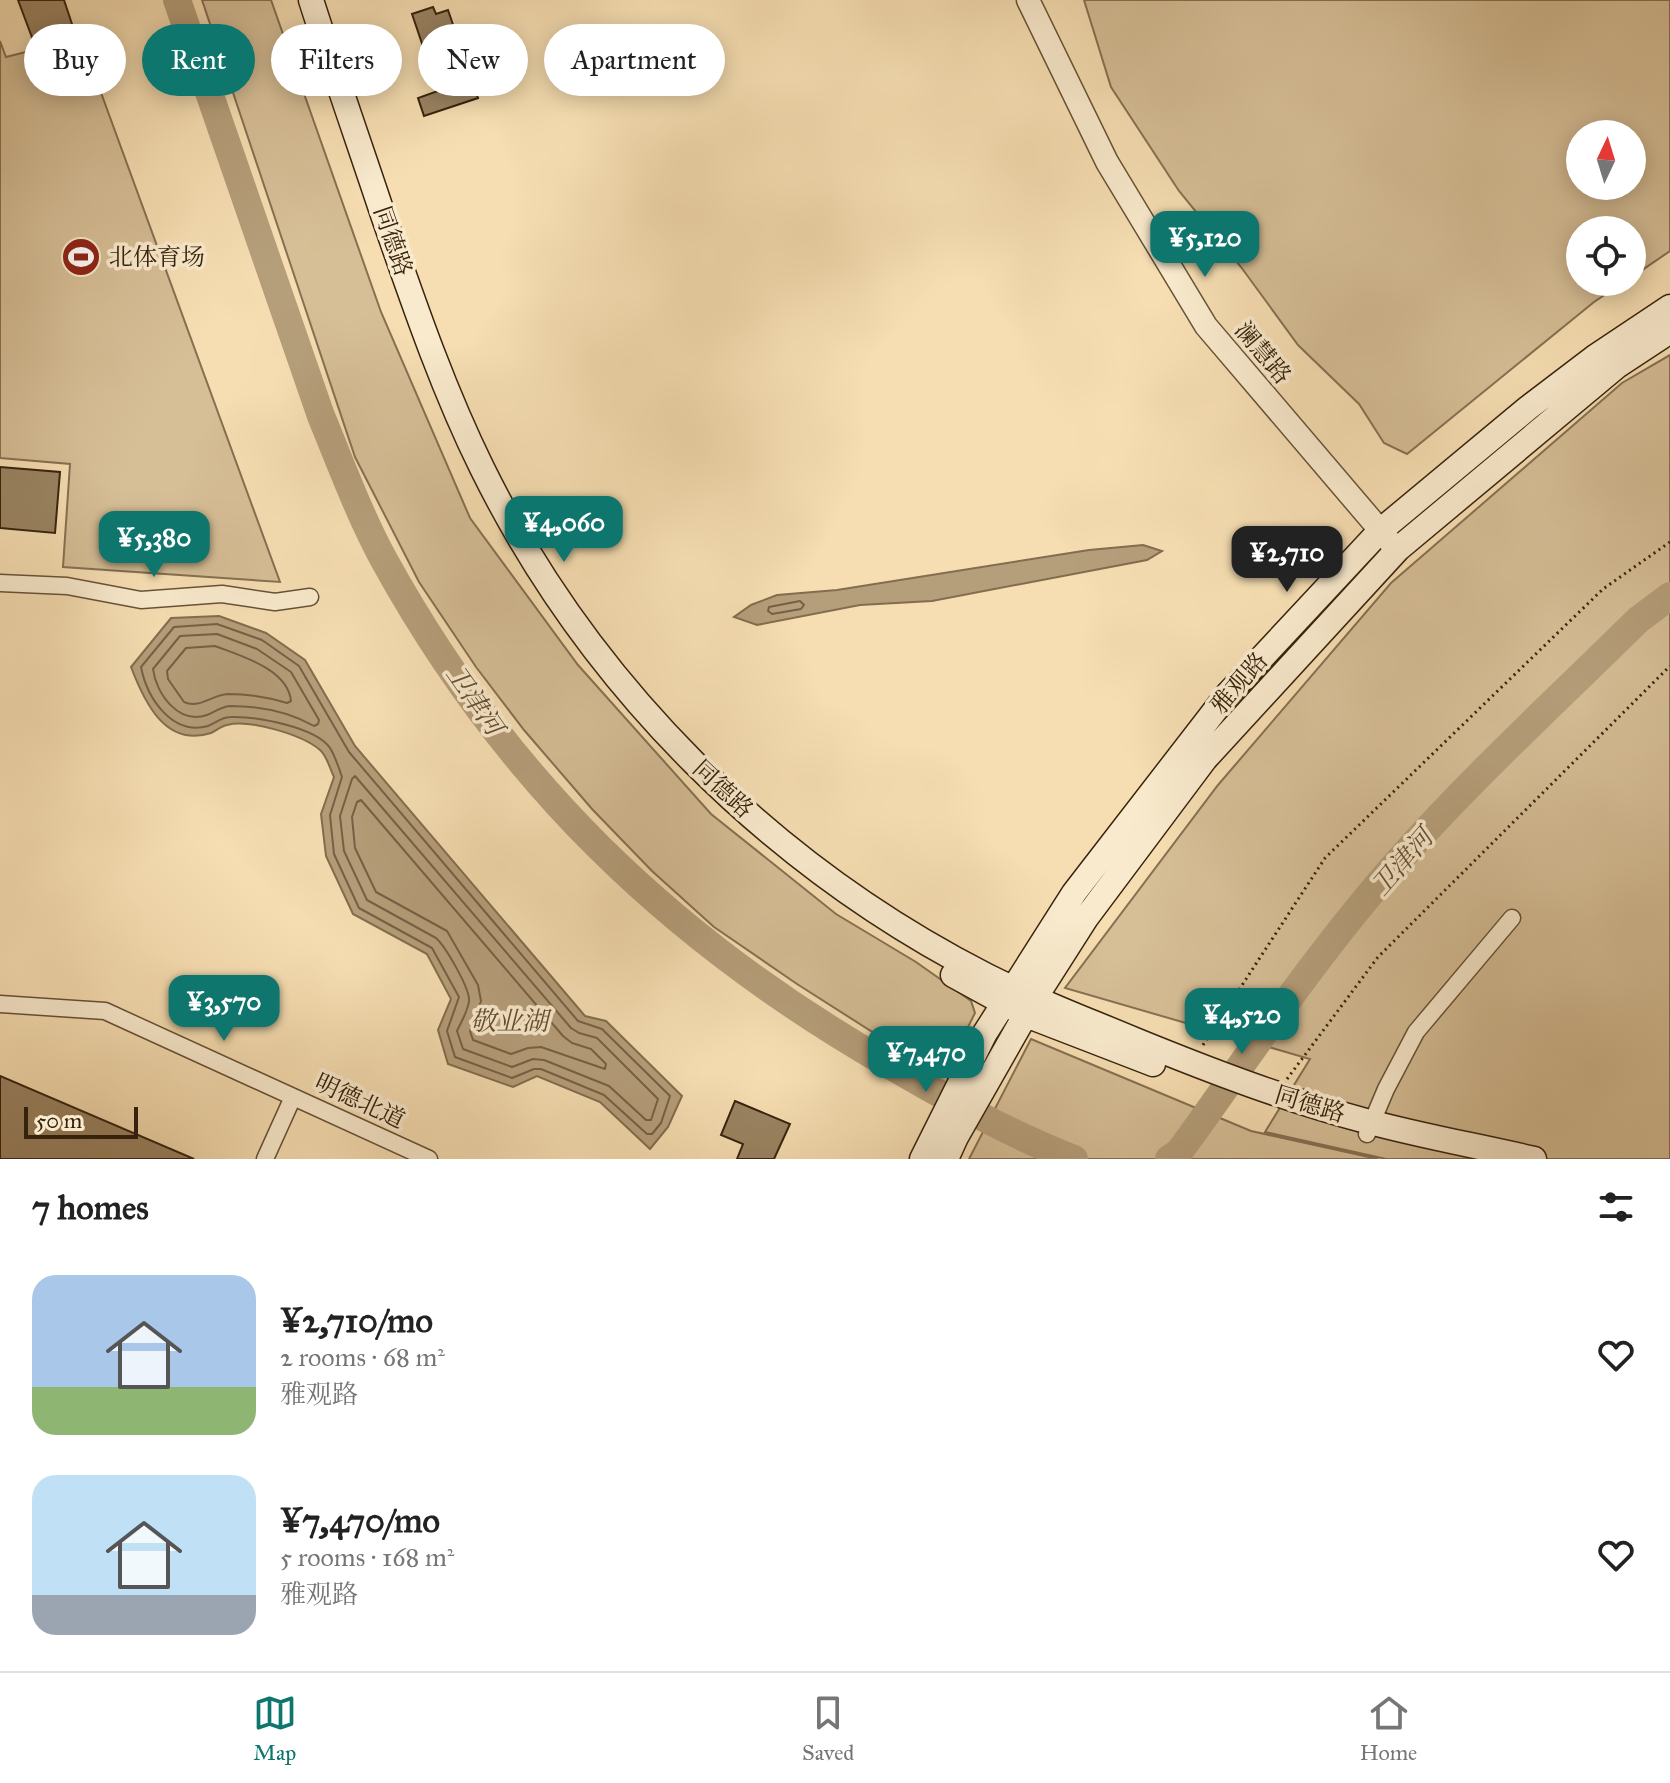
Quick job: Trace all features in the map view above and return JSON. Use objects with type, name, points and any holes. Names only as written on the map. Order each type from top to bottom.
[{"type":"main road","name":"同德路","points":[[293,0],[411,343],[465,468],[517,561],[585,661],[663,749],[750,834],[795,871],[886,936],[1020,1001],[1189,1070],[1272,1101],[1473,1159]]},
{"type":"main road","name":"同德路","points":[[311,0],[401,265],[458,416],[521,541],[568,612],[628,692],[668,737],[758,821],[871,907],[958,959],[1020,1001]]},
{"type":"main road","name":"雅观路","points":[[922,1159],[947,1140],[984,1087],[1020,1001],[1074,893],[1227,695],[1380,531],[1528,408],[1595,357],[1670,307]]},
{"type":"main road","name":"雅观路","points":[[947,1140],[958,1086],[985,1033],[1020,1001],[1205,759],[1398,549],[1617,366],[1670,331]]},
{"type":"main road","name":"同德路","points":[[1369,1129],[1534,1159]]},
{"type":"street","name":"澜慧路","points":[[1028,0],[1107,162],[1206,326],[1398,549]]},
{"type":"street","points":[[0,583],[67,586],[141,600],[222,594],[275,602],[310,597]]},
{"type":"street","points":[[1369,1129],[1416,1032],[1512,918]]},
{"type":"street","name":"明德北道","points":[[0,1004],[105,1011],[429,1159]]},
{"type":"street","points":[[265,1159],[293,1097]]},
{"type":"path","points":[[1189,1070],[1325,858],[1603,589],[1670,542]]},
{"type":"path","points":[[1272,1101],[1378,957],[1670,666]]},
{"type":"shaded area","points":[[202,0],[271,0],[279,24],[271,24],[271,96],[305,96],[381,312],[470,518],[578,665],[711,814],[836,914],[916,962],[971,1001],[975,1013],[943,1077],[714,927],[652,871],[592,809],[524,730],[476,667],[419,582],[355,457],[234,96],[255,96],[255,24],[210,24]]},
{"type":"shaded area","points":[[1084,0],[1670,0],[1670,251],[1646,267],[1646,216],[1566,216],[1566,296],[1603,296],[1407,454],[1384,443],[1359,404],[1298,345],[1241,267],[1179,191],[1111,87]]},
{"type":"shaded area","name":"北体育场","points":[[0,41],[6,57],[24,52],[24,96],[102,96],[280,582],[63,567],[70,464],[0,458]]},
{"type":"shaded area","points":[[1670,355],[1670,1159],[1386,1159],[1265,1132],[1310,1059],[1065,988],[1218,785],[1391,583],[1622,383]]},
{"type":"shaded area","points":[[1031,1039],[1251,1131],[1378,1159],[969,1159]]},
{"type":"water","points":[[1143,545],[1162,551],[1147,560],[932,601],[860,605],[757,625],[734,617],[751,605],[777,595],[837,590],[1089,550]]},
{"type":"water","name":"敬业湖","points":[[219,616],[266,633],[305,660],[355,746],[585,1016],[606,1021],[682,1096],[668,1127],[650,1149],[600,1102],[537,1076],[513,1087],[448,1064],[438,1030],[451,999],[427,954],[353,914],[326,856],[321,814],[334,777],[320,750],[302,739],[249,724],[227,725],[195,736],[181,734],[169,728],[150,707],[131,667],[171,618]]},
{"type":"building","points":[[18,0],[64,0],[72,24],[27,24]]},
{"type":"building","points":[[433,7],[436,14],[448,10],[453,24],[418,24],[418,32],[412,14]]},
{"type":"building","points":[[477,96],[478,98],[424,116],[418,98]]},
{"type":"building","points":[[0,467],[60,472],[55,533],[0,528]]},
{"type":"building","points":[[0,1076],[194,1159],[0,1159]]},
{"type":"building","points":[[735,1101],[790,1124],[774,1159],[737,1159],[743,1144],[721,1135]]},
{"type":"waterway","name":"卫津河","points":[[177,0],[321,416],[358,507],[384,560],[431,640],[483,714],[539,783],[599,847],[664,907],[733,963],[807,1015],[886,1063],[1002,1127],[1074,1159]]},
{"type":"waterway","name":"卫津河","points":[[1169,1159],[1179,1152],[1320,957],[1402,857],[1548,707],[1638,620],[1670,596]]},
{"type":"place","name":"北体育场","points":[[81,257]]}]
